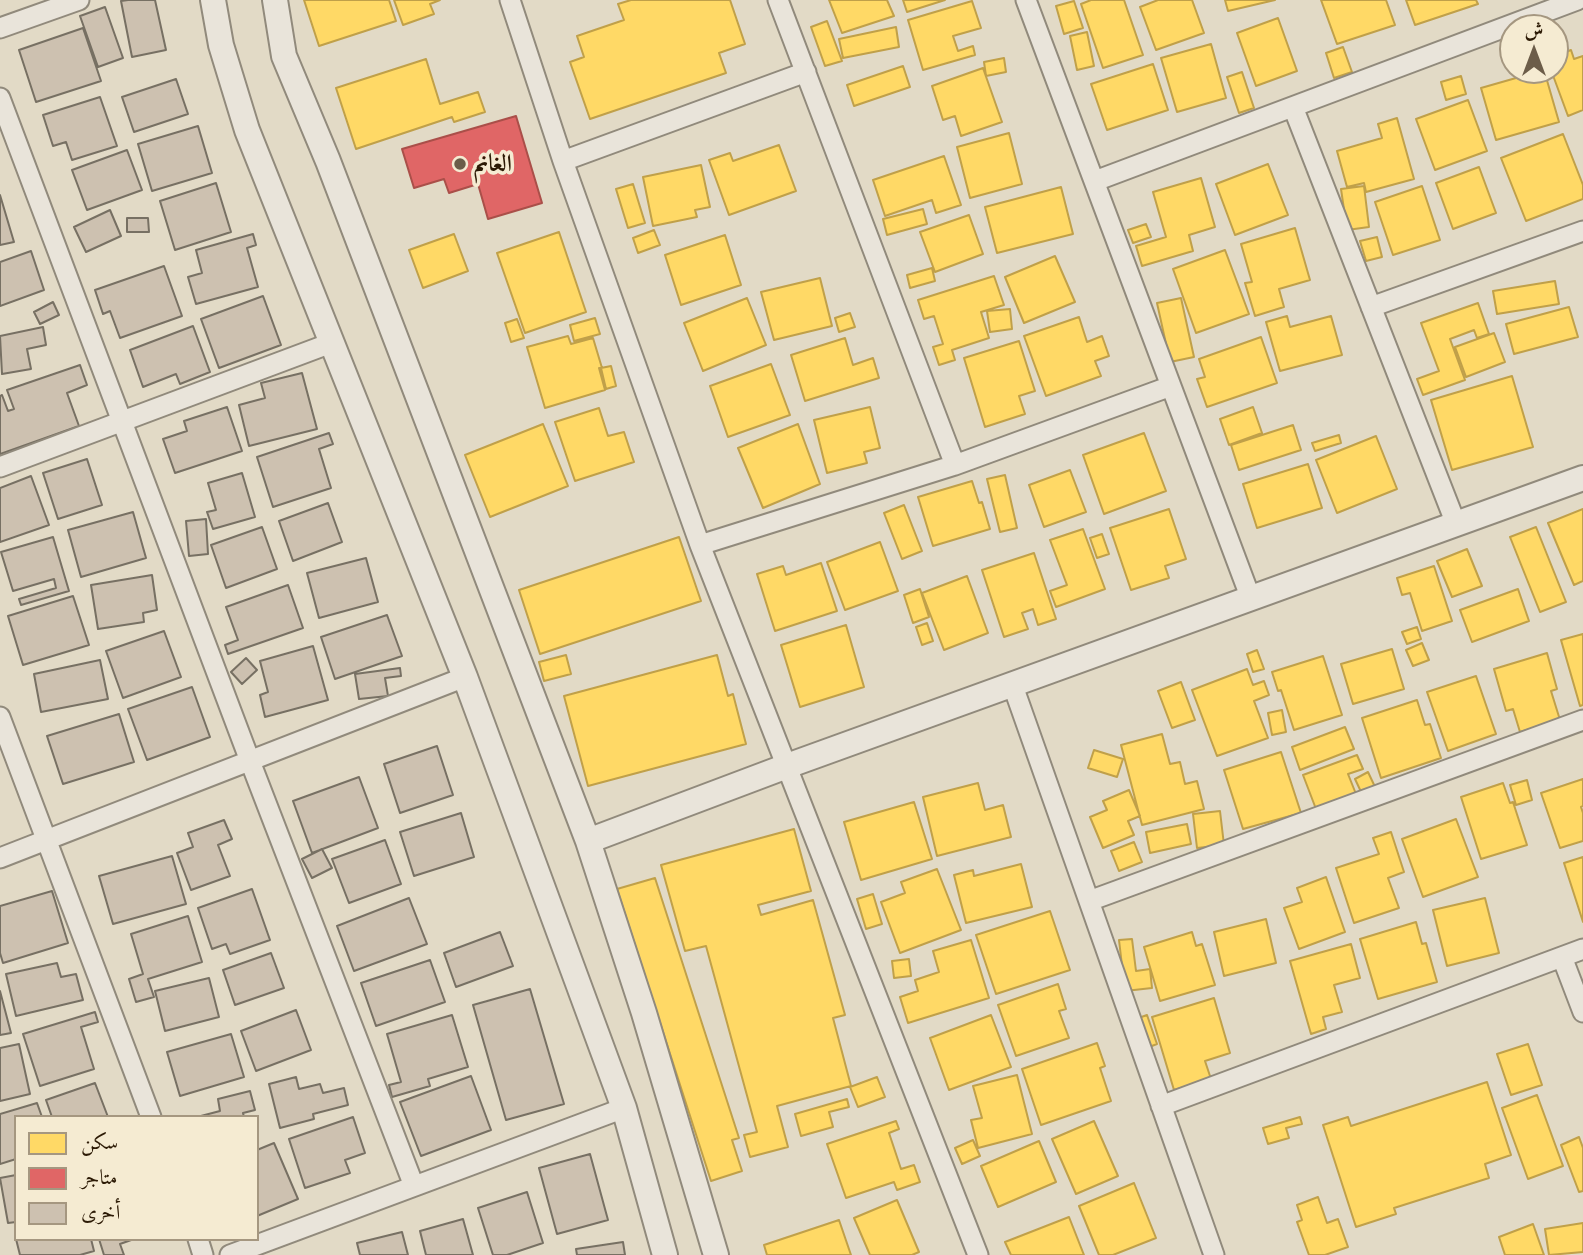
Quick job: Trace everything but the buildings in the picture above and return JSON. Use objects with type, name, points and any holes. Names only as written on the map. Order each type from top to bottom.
[{"type":"street","points":[[0,28],[79,0]]},
{"type":"street","points":[[213,0],[221,45],[247,130],[465,677],[624,1108],[665,1255]]},
{"type":"street","points":[[275,0],[284,56],[328,161],[588,841],[644,1013],[716,1255]]},
{"type":"street","points":[[510,0],[563,161],[700,545],[978,1255]]},
{"type":"street","points":[[778,0],[955,465]]},
{"type":"street","points":[[1026,0],[1251,599]]},
{"type":"street","points":[[1095,181],[1577,0]]},
{"type":"street","points":[[563,161],[806,72]]},
{"type":"street","points":[[0,97],[250,761],[414,1186]]},
{"type":"street","points":[[1293,107],[1456,524]]},
{"type":"street","points":[[1371,307],[1583,231]]},
{"type":"street","points":[[0,467],[331,343]]},
{"type":"street","points":[[700,545],[955,465],[1171,386]]},
{"type":"street","points":[[588,841],[787,766],[1583,478]]},
{"type":"street","points":[[0,858],[465,677]]},
{"type":"street","points":[[1013,686],[1214,1255]]},
{"type":"street","points":[[0,717],[150,1115]]},
{"type":"street","points":[[1089,901],[1583,720]]},
{"type":"street","points":[[1161,1106],[1583,949]]},
{"type":"street","points":[[1562,957],[1583,1012]]},
{"type":"street","points":[[230,1255],[624,1108]]},
{"type":"place","name":"الغانم","points":[[460,164]]}]
